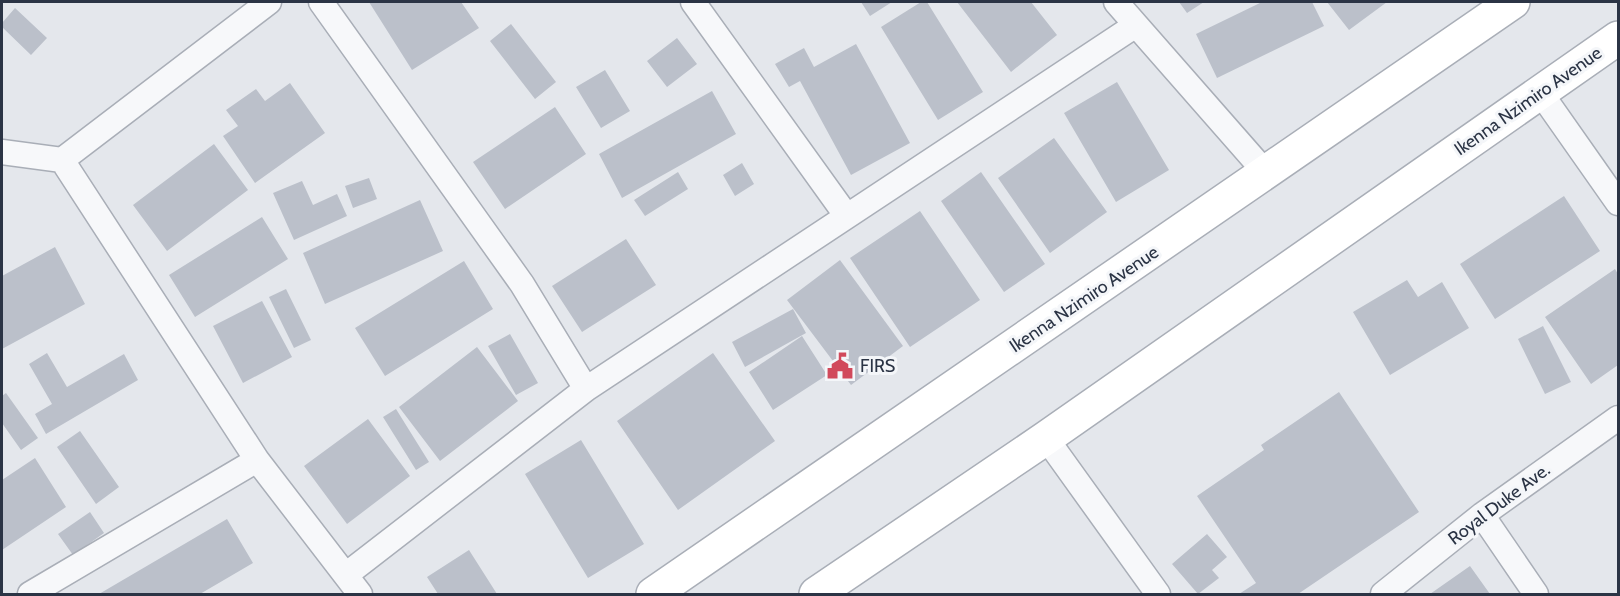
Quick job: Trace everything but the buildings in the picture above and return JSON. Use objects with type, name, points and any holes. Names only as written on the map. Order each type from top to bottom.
[{"type":"street","points":[[2,152],[62,160],[269,2]]},
{"type":"street","points":[[321,2],[522,284],[586,389]]},
{"type":"street","points":[[693,2],[846,215]]},
{"type":"street","points":[[1116,2],[1266,173]]},
{"type":"street","name":"Ikenna Nzimiro Avenue","points":[[653,594],[1513,2]]},
{"type":"street","points":[[347,574],[586,389],[1136,25]]},
{"type":"street","name":"Ikenna Nzimiro Avenue","points":[[816,594],[1046,438],[1618,38]]},
{"type":"street","points":[[1540,92],[1618,203]]},
{"type":"street","points":[[62,160],[257,460],[347,574],[360,594]]},
{"type":"street","name":"Royal Duke Ave.","points":[[1383,594],[1482,515],[1618,418]]},
{"type":"street","points":[[1046,438],[1158,594]]},
{"type":"street","points":[[30,594],[257,460]]},
{"type":"street","points":[[1482,515],[1536,594]]},
{"type":"place","name":"FIRS","points":[[840,366]]}]
